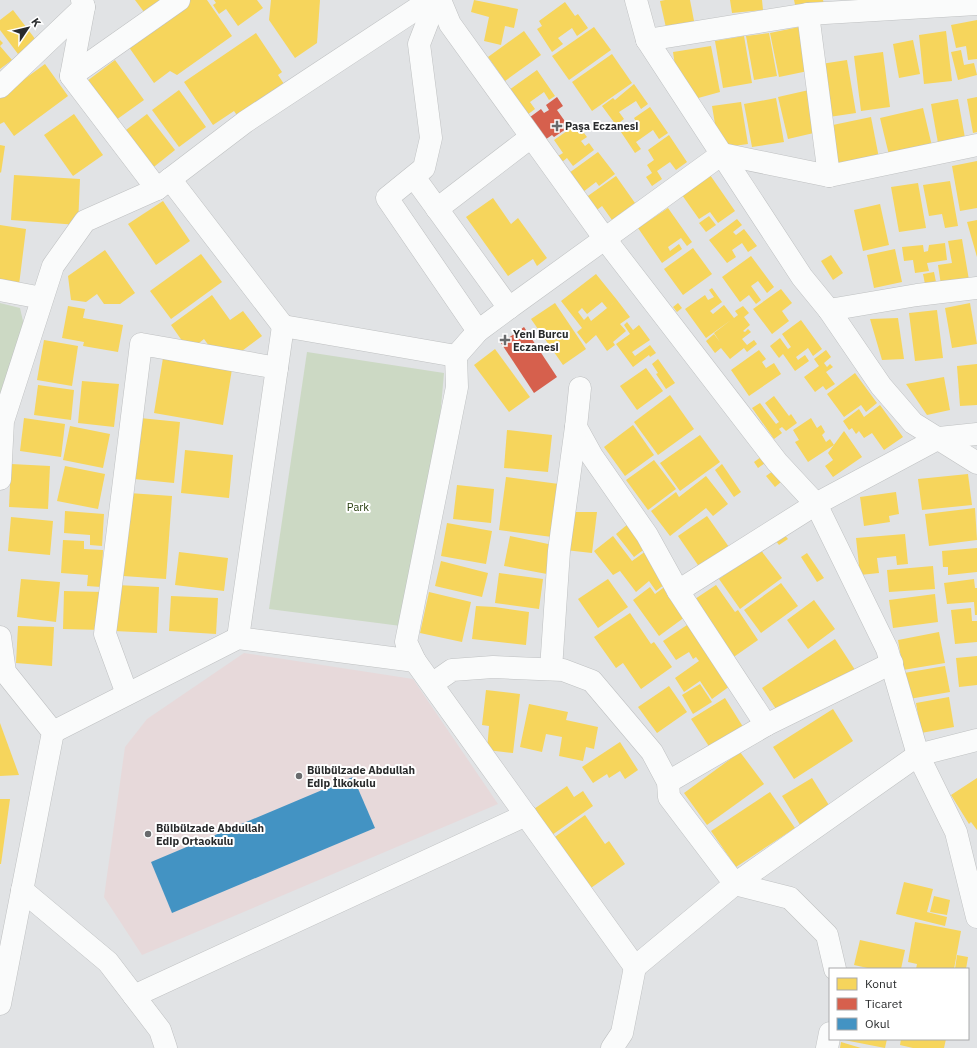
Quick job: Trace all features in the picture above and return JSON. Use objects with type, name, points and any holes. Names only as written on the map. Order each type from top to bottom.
[{"type":"street","points":[[71,76],[179,0]]},
{"type":"street","points":[[0,479],[4,421],[42,298],[53,266],[85,221],[164,184],[245,122],[430,0]]},
{"type":"street","points":[[436,0],[419,44],[432,138],[424,168],[387,198],[478,332]]},
{"type":"street","points":[[440,0],[450,24],[606,239],[777,462],[816,504],[888,649],[918,755],[956,832],[977,917]]},
{"type":"street","points":[[636,0],[647,40],[802,277],[829,310],[881,386],[913,423],[977,463]]},
{"type":"street","points":[[71,76],[83,4]]},
{"type":"street","points":[[0,87],[83,4]]},
{"type":"street","points":[[647,40],[808,14],[977,4]]},
{"type":"street","points":[[808,14],[829,176]]},
{"type":"street","points":[[71,76],[283,326],[456,356]]},
{"type":"street","points":[[437,209],[531,137]]},
{"type":"street","points":[[635,967],[415,661],[406,642],[457,386],[456,356],[478,332],[509,308],[722,154],[829,176],[977,145]]},
{"type":"street","points":[[414,177],[509,308]]},
{"type":"street","points":[[829,310],[917,295],[977,288]]},
{"type":"street","points":[[0,290],[42,298]]},
{"type":"street","points":[[238,638],[283,326]]},
{"type":"street","points":[[127,694],[105,634],[141,344],[277,368]]},
{"type":"street","points":[[552,669],[558,551],[576,427],[580,388]]},
{"type":"street","points":[[576,427],[592,456],[647,535],[678,591],[766,725]]},
{"type":"street","points":[[678,591],[816,504],[939,438],[977,434]]},
{"type":"street","points":[[0,637],[6,672],[53,732],[0,1004]]},
{"type":"street","points":[[53,732],[238,638],[415,661]]},
{"type":"street","points":[[668,782],[766,725],[892,663]]},
{"type":"street","points":[[432,684],[452,670],[493,667],[562,670],[592,681],[652,752],[668,782],[669,797],[735,884],[790,898],[827,935],[835,968]]},
{"type":"street","points":[[612,1048],[622,1034],[635,967],[735,884],[918,755],[977,740]]},
{"type":"street","points":[[134,996],[526,815]]},
{"type":"street","points":[[22,890],[108,962],[160,1030],[166,1048]]},
{"type":"street","points":[[827,1048],[829,1038]]},
{"type":"shaded area","name":"Bülbülzade Abdullah Edip İlkokulu","points":[[244,653],[413,679],[498,804],[142,955],[104,897],[125,747],[147,719]]},
{"type":"green space","points":[[0,303],[20,308],[25,330],[3,384],[0,399]]},
{"type":"green space","name":"Park","points":[[307,352],[444,373],[431,520],[401,626],[269,609]]},
{"type":"building: Konut","points":[[135,0],[162,0],[144,12]]},
{"type":"building: Konut","points":[[186,0],[207,0],[232,36],[177,75],[170,71],[154,83],[126,43]]},
{"type":"building: Konut","points":[[214,0],[257,0],[263,8],[238,26],[226,9],[219,14],[213,5],[216,3]]},
{"type":"building: Konut","points":[[271,0],[320,0],[317,43],[295,58],[269,20]]},
{"type":"building: Konut","points":[[474,0],[518,9],[514,28],[505,26],[501,45],[484,41],[489,17],[471,12]]},
{"type":"building: Konut","points":[[690,0],[695,26],[667,32],[660,1]]},
{"type":"building: Konut","points":[[730,0],[762,0],[763,10],[732,13]]},
{"type":"building: Konut","points":[[794,0],[823,0],[824,4],[796,9]]},
{"type":"building: Konut","points":[[565,2],[575,16],[578,14],[588,28],[577,36],[572,28],[558,38],[563,44],[552,52],[537,29],[542,26],[539,21]]},
{"type":"building: Konut","points":[[13,10],[36,40],[18,54],[0,30],[0,20]]},
{"type":"building: Konut","points":[[977,20],[977,59],[968,60],[966,46],[956,48],[951,25]]},
{"type":"building: Konut","points":[[594,27],[611,50],[569,80],[552,56]]},
{"type":"building: Konut","points":[[799,27],[808,71],[779,77],[770,33]]},
{"type":"building: Konut","points":[[524,31],[541,55],[505,81],[488,57]]},
{"type":"building: Konut","points":[[946,31],[952,81],[924,84],[919,35]]},
{"type":"building: Konut","points":[[256,33],[282,72],[278,75],[288,90],[241,121],[234,111],[213,125],[184,82]]},
{"type":"building: Konut","points":[[769,33],[777,76],[754,80],[746,36]]},
{"type":"building: Konut","points":[[744,36],[752,83],[723,88],[715,41]]},
{"type":"building: Konut","points":[[913,40],[920,74],[899,78],[893,44]]},
{"type":"building: Konut","points":[[0,46],[12,60],[0,69]]},
{"type":"building: Konut","points":[[711,46],[720,92],[691,100],[677,80],[673,52]]},
{"type":"building: Konut","points":[[961,50],[964,65],[974,63],[977,75],[958,80],[951,52]]},
{"type":"building: Konut","points":[[883,52],[890,107],[861,111],[854,56]]},
{"type":"building: Konut","points":[[612,54],[632,83],[592,111],[572,82]]},
{"type":"building: Konut","points":[[115,60],[144,100],[116,120],[87,81]]},
{"type":"building: Konut","points":[[847,60],[856,113],[829,117],[821,64]]},
{"type":"building: Konut","points":[[45,64],[68,96],[14,136],[4,122],[0,124],[0,97]]},
{"type":"building: Konut","points":[[537,70],[555,96],[549,100],[544,92],[530,102],[535,109],[527,115],[509,90]]},
{"type":"building: Konut","points":[[634,84],[648,104],[641,109],[636,101],[619,112],[624,119],[616,125],[602,106],[613,98],[615,100]]},
{"type":"building: Konut","points":[[179,90],[206,127],[179,147],[152,110]]},
{"type":"building: Konut","points":[[809,90],[818,132],[788,139],[778,97]]},
{"type":"building: Konut","points":[[977,97],[977,132],[973,133],[967,99]]},
{"type":"building: Konut","points":[[776,98],[784,142],[752,147],[744,104]]},
{"type":"building: Konut","points":[[958,99],[965,138],[938,143],[931,104]]},
{"type":"building: Konut","points":[[741,102],[748,144],[719,148],[712,106]]},
{"type":"building: Konut","points":[[650,107],[668,133],[659,139],[653,130],[636,142],[641,149],[635,153],[619,129],[627,124],[631,130],[638,125],[634,118]]},
{"type":"building: Konut","points":[[923,108],[932,146],[889,155],[880,118]]},
{"type":"building: Konut","points":[[74,114],[103,155],[73,176],[44,135]]},
{"type":"building: Konut","points":[[147,114],[175,150],[150,170],[122,133]]},
{"type":"building: Konut","points":[[871,117],[879,158],[837,167],[828,126]]},
{"type":"building: Konut","points":[[577,124],[587,137],[581,141],[585,146],[589,143],[594,150],[573,166],[567,158],[562,162],[558,156],[563,153],[554,140]]},
{"type":"building: Konut","points":[[669,135],[687,162],[676,170],[670,162],[657,171],[662,179],[652,186],[646,177],[652,173],[647,165],[654,160],[648,150]]},
{"type":"building: Konut","points":[[0,145],[5,146],[1,173],[0,172]]},
{"type":"building: Konut","points":[[598,152],[615,174],[599,186],[596,182],[583,192],[569,173]]},
{"type":"building: Konut","points":[[977,161],[977,208],[960,211],[952,166]]},
{"type":"building: Konut","points":[[14,175],[80,179],[78,225],[11,220]]},
{"type":"building: Konut","points":[[710,175],[735,211],[718,223],[710,212],[699,219],[682,195]]},
{"type":"building: Konut","points":[[616,176],[635,203],[612,220],[602,206],[594,212],[585,198]]},
{"type":"building: Konut","points":[[950,181],[958,226],[945,228],[942,214],[929,216],[923,185]]},
{"type":"building: Konut","points":[[918,183],[926,228],[899,232],[891,187]]},
{"type":"building: Konut","points":[[493,198],[511,224],[518,218],[547,258],[537,266],[533,259],[508,276],[466,217]]},
{"type":"building: Konut","points":[[163,201],[190,241],[156,265],[128,224]]},
{"type":"building: Konut","points":[[880,204],[889,245],[863,251],[854,210]]},
{"type":"building: Konut","points":[[668,208],[692,242],[687,246],[681,238],[668,247],[670,251],[679,244],[682,249],[662,263],[638,228]]},
{"type":"building: Konut","points":[[709,216],[716,225],[706,232],[699,223]]},
{"type":"building: Konut","points":[[737,219],[742,225],[733,232],[736,235],[744,229],[757,246],[748,252],[742,243],[732,250],[736,257],[727,263],[709,240]]},
{"type":"building: Konut","points":[[977,220],[977,257],[967,222]]},
{"type":"building: Konut","points":[[0,225],[26,229],[19,285],[0,282]]},
{"type":"building: Konut","points":[[962,239],[969,280],[941,285],[938,265],[952,263],[948,241]]},
{"type":"building: Konut","points":[[945,243],[947,260],[927,263],[929,271],[915,273],[913,260],[904,261],[902,247],[923,245],[924,252],[928,251],[929,245]]},
{"type":"building: Konut","points":[[693,248],[712,274],[683,295],[664,269]]},
{"type":"building: Konut","points":[[895,249],[902,282],[874,288],[867,255]]},
{"type":"building: Konut","points":[[105,250],[135,293],[120,304],[104,304],[97,294],[86,302],[71,300],[68,276]]},
{"type":"building: Konut","points":[[201,254],[222,282],[171,319],[150,291]]},
{"type":"building: Konut","points":[[831,255],[843,273],[833,280],[821,261]]},
{"type":"building: Konut","points":[[751,256],[774,287],[767,293],[758,281],[751,286],[761,300],[756,304],[749,295],[740,302],[722,277]]},
{"type":"building: Konut","points":[[934,272],[937,287],[926,289],[923,274]]},
{"type":"building: Konut","points":[[596,274],[617,300],[630,317],[620,324],[626,331],[613,342],[615,345],[607,351],[596,335],[586,344],[577,332],[582,328],[561,301]],"holes":[[[617,300],[591,321],[588,316],[584,320],[578,312],[582,308],[587,314],[602,302],[607,308]]]},
{"type":"building: Konut","points":[[712,288],[722,302],[710,311],[713,314],[724,305],[734,318],[738,315],[735,311],[743,306],[749,313],[744,317],[750,325],[743,331],[745,332],[748,329],[751,332],[742,339],[747,345],[754,340],[757,344],[747,352],[744,348],[730,359],[721,348],[715,353],[706,341],[714,334],[720,342],[714,333],[731,320],[706,338],[685,309],[705,295],[708,300],[714,297],[709,290]]},
{"type":"building: Konut","points":[[781,289],[792,303],[782,311],[789,321],[772,334],[753,309]]},
{"type":"building: Konut","points":[[212,295],[230,320],[243,311],[262,336],[223,365],[204,339],[194,347],[185,345],[171,325]]},
{"type":"building: Konut","points":[[555,303],[586,349],[563,365],[531,319]]},
{"type":"building: Konut","points":[[678,303],[682,308],[677,312],[673,307]]},
{"type":"building: Konut","points":[[970,303],[977,344],[952,348],[945,308]]},
{"type":"building: Konut","points":[[68,306],[85,309],[83,318],[123,325],[118,352],[83,346],[84,342],[62,338]]},
{"type":"building: Konut","points":[[937,310],[943,358],[915,361],[909,313]]},
{"type":"building: Konut","points":[[898,318],[904,359],[882,360],[870,319]]},
{"type":"building: Konut","points":[[801,320],[822,349],[813,356],[808,348],[796,357],[798,360],[805,355],[809,361],[795,371],[783,354],[779,358],[770,346],[780,338],[788,349],[791,347],[782,334]]},
{"type":"building: Konut","points":[[627,322],[633,330],[639,325],[650,340],[632,352],[635,356],[650,345],[656,353],[650,357],[649,355],[633,367],[616,344],[630,334],[624,325]]},
{"type":"building: Konut","points":[[44,340],[78,346],[72,386],[37,380]]},
{"type":"building: Konut","points":[[495,349],[530,397],[509,412],[474,365]]},
{"type":"building: Konut","points":[[759,350],[766,359],[762,362],[766,368],[774,363],[781,374],[749,396],[731,370]]},
{"type":"building: Konut","points":[[826,350],[831,357],[824,363],[827,367],[830,364],[833,367],[826,372],[835,384],[826,390],[823,386],[815,392],[804,377],[819,366],[814,359]]},
{"type":"building: Konut","points":[[163,358],[232,369],[223,425],[154,413]]},
{"type":"building: Konut","points":[[658,359],[675,383],[666,389],[656,374],[658,373],[652,364]]},
{"type":"building: Konut","points":[[977,364],[977,405],[960,406],[957,366]]},
{"type":"building: Konut","points":[[646,368],[663,391],[637,410],[620,386]]},
{"type":"building: Konut","points":[[855,373],[877,403],[866,412],[861,405],[844,417],[827,394]]},
{"type":"building: Konut","points":[[944,377],[950,410],[927,415],[906,384]]},
{"type":"building: Konut","points":[[82,381],[119,384],[114,427],[78,423]]},
{"type":"building: Konut","points":[[38,385],[74,390],[71,420],[34,415]]},
{"type":"building: Konut","points":[[670,395],[694,429],[658,455],[634,422]]},
{"type":"building: Konut","points":[[774,396],[789,416],[791,414],[797,423],[786,431],[782,427],[779,429],[782,433],[774,439],[752,408],[760,403],[776,424],[779,422],[765,403]]},
{"type":"building: Konut","points":[[880,405],[903,437],[884,450],[872,433],[864,438],[859,431],[856,434],[852,428],[849,430],[843,421],[859,409],[864,417]]},
{"type":"building: Konut","points":[[24,418],[65,424],[61,457],[20,451]]},
{"type":"building: Konut","points":[[140,418],[180,422],[174,483],[134,479]]},
{"type":"building: Konut","points":[[811,418],[817,428],[821,425],[825,432],[822,435],[826,442],[830,439],[834,445],[808,462],[795,442],[799,440],[793,430]]},
{"type":"building: Konut","points":[[633,425],[654,455],[625,476],[604,447]]},
{"type":"building: Konut","points":[[70,426],[110,434],[103,468],[63,460]]},
{"type":"building: Konut","points":[[507,430],[552,435],[548,472],[504,468]]},
{"type":"building: Konut","points":[[844,431],[862,457],[833,477],[825,466],[833,460],[828,453]]},
{"type":"building: Konut","points":[[700,435],[720,462],[680,491],[660,463]]},
{"type":"building: Konut","points":[[185,450],[233,455],[229,498],[181,493]]},
{"type":"building: Konut","points":[[761,457],[765,463],[758,468],[754,462]]},
{"type":"building: Konut","points":[[654,460],[676,489],[648,510],[626,480]]},
{"type":"building: Konut","points":[[11,464],[50,466],[48,509],[9,507]]},
{"type":"building: Konut","points":[[722,464],[741,492],[734,497],[715,470]]},
{"type":"building: Konut","points":[[65,466],[105,474],[98,509],[57,501]]},
{"type":"building: Konut","points":[[773,471],[781,482],[775,487],[766,476]]},
{"type":"building: Konut","points":[[968,474],[972,505],[922,510],[918,479]]},
{"type":"building: Konut","points":[[706,476],[728,504],[713,516],[706,508],[670,536],[651,511],[676,492],[679,497]]},
{"type":"building: Konut","points":[[506,477],[559,484],[552,537],[499,530]]},
{"type":"building: Konut","points":[[457,485],[494,489],[491,523],[453,519]]},
{"type":"building: Konut","points":[[896,492],[899,514],[889,516],[890,522],[864,526],[860,497]]},
{"type":"building: Konut","points":[[129,493],[172,496],[166,579],[123,576]]},
{"type":"building: Konut","points":[[975,508],[977,540],[929,546],[925,514]]},
{"type":"building: Konut","points":[[65,511],[104,514],[102,546],[90,545],[90,535],[64,533]]},
{"type":"building: Konut","points":[[570,512],[597,512],[592,553],[565,550]]},
{"type":"building: Konut","points":[[707,516],[729,547],[700,568],[678,536]]},
{"type":"building: Konut","points":[[11,517],[53,521],[50,555],[8,551]]},
{"type":"building: Konut","points":[[447,523],[492,531],[486,564],[441,556]]},
{"type":"building: Konut","points":[[628,524],[646,548],[634,557],[616,534]]},
{"type":"building: Konut","points":[[784,534],[788,539],[779,545],[776,541]]},
{"type":"building: Konut","points":[[905,534],[908,564],[897,565],[896,556],[877,558],[879,573],[860,575],[856,538]]},
{"type":"building: Konut","points":[[510,536],[553,545],[547,574],[504,566]]},
{"type":"building: Konut","points":[[613,536],[632,561],[646,551],[669,581],[656,591],[649,581],[636,592],[620,571],[613,575],[594,551]]},
{"type":"building: Konut","points":[[63,540],[84,541],[84,549],[103,550],[101,587],[87,586],[88,575],[61,573]]},
{"type":"building: Konut","points":[[977,548],[977,572],[948,575],[948,567],[943,567],[942,551]]},
{"type":"building: Konut","points":[[760,549],[782,578],[740,609],[719,579]]},
{"type":"building: Konut","points":[[179,552],[228,558],[224,591],[175,585]]},
{"type":"building: Konut","points":[[807,553],[824,578],[817,582],[801,557]]},
{"type":"building: Konut","points":[[441,561],[488,573],[482,597],[435,586]]},
{"type":"building: Konut","points":[[933,566],[935,589],[889,592],[887,570]]},
{"type":"building: Konut","points":[[499,573],[543,579],[539,609],[495,603]]},
{"type":"building: Konut","points":[[21,579],[60,582],[56,622],[17,617]]},
{"type":"building: Konut","points":[[608,579],[628,607],[598,628],[578,599]]},
{"type":"building: Konut","points":[[974,579],[975,588],[977,588],[977,615],[975,615],[974,602],[947,604],[944,583]]},
{"type":"building: Konut","points":[[781,583],[798,606],[761,633],[744,610]]},
{"type":"building: Konut","points":[[116,585],[159,587],[157,633],[114,631]]},
{"type":"building: Konut","points":[[667,585],[689,614],[659,636],[633,600],[650,587],[655,594]]},
{"type":"building: Konut","points":[[716,585],[735,612],[738,610],[758,640],[728,661],[689,603]]},
{"type":"building: Konut","points":[[64,591],[103,592],[102,630],[63,629]]},
{"type":"building: Konut","points":[[429,592],[471,602],[462,642],[420,633]]},
{"type":"building: Konut","points":[[935,594],[938,622],[893,628],[889,600]]},
{"type":"building: Konut","points":[[171,596],[218,598],[216,634],[169,631]]},
{"type":"building: Konut","points":[[814,600],[835,629],[808,649],[787,620]]},
{"type":"building: Konut","points":[[476,606],[529,612],[526,645],[472,639]]},
{"type":"building: Konut","points":[[971,608],[972,621],[977,621],[977,642],[955,644],[951,610]]},
{"type":"building: Konut","points":[[630,613],[651,644],[654,642],[672,667],[641,689],[623,663],[616,668],[594,637]]},
{"type":"building: Konut","points":[[690,623],[730,686],[712,699],[700,681],[684,692],[675,678],[699,661],[696,657],[693,659],[689,652],[676,660],[663,641]]},
{"type":"building: Konut","points":[[18,626],[54,627],[52,666],[16,663]]},
{"type":"building: Konut","points":[[939,632],[945,663],[903,670],[898,640]]},
{"type":"building: Konut","points":[[835,639],[859,676],[786,724],[762,688]]},
{"type":"building: Konut","points":[[977,656],[977,685],[959,687],[956,658]]},
{"type":"building: Konut","points":[[945,666],[950,692],[909,699],[904,673]]},
{"type":"building: Konut","points":[[700,684],[712,702],[693,714],[682,695]]},
{"type":"building: Konut","points":[[669,686],[687,712],[657,733],[638,707]]},
{"type":"building: Konut","points":[[486,690],[520,694],[513,753],[487,750],[489,726],[482,725]]},
{"type":"building: Konut","points":[[949,697],[954,727],[921,733],[916,703]]},
{"type":"building: Konut","points":[[725,698],[745,730],[712,751],[691,719]]},
{"type":"building: Konut","points":[[529,704],[568,712],[566,720],[598,727],[594,749],[586,747],[583,761],[559,756],[562,737],[546,734],[542,752],[520,747]]},
{"type":"building: Konut","points":[[833,709],[853,741],[794,779],[773,747]]},
{"type":"building: Konut","points":[[0,723],[19,775],[0,776]]},
{"type":"building: Konut","points":[[620,742],[638,770],[625,779],[620,771],[609,778],[607,774],[593,783],[582,767]]},
{"type":"building: Konut","points":[[740,752],[764,784],[707,825],[684,793]]},
{"type":"building: Konut","points":[[812,778],[832,810],[802,828],[782,796]]},
{"type":"building: Konut","points":[[977,778],[977,830],[971,822],[969,824],[951,795]]},
{"type":"building: Konut","points":[[567,786],[574,797],[583,791],[593,806],[552,835],[534,809]]},
{"type":"building: Konut","points":[[770,792],[795,828],[736,867],[711,831]]},
{"type":"building: Konut","points":[[0,799],[10,799],[1,864],[0,864]]},
{"type":"building: Konut","points":[[585,815],[605,844],[609,841],[625,864],[588,890],[552,839]]},
{"type":"building: Konut","points":[[904,882],[933,889],[927,912],[947,917],[945,926],[896,914]]},
{"type":"building: Konut","points":[[934,896],[950,900],[947,915],[930,912]]},
{"type":"building: Konut","points":[[915,922],[961,931],[954,968],[916,968],[917,964],[908,962]]},
{"type":"building: Konut","points":[[860,940],[905,950],[901,968],[868,968],[854,965]]},
{"type":"building: Konut","points":[[957,955],[968,957],[966,968],[955,968]]},
{"type":"building: Konut","points":[[844,1040],[887,1040],[885,1048]]},
{"type":"building: Konut","points":[[901,1040],[946,1040],[944,1048],[913,1048],[900,1045]]},
{"type":"building: Konut","points":[[841,1042],[861,1048],[840,1048]]},
{"type":"building: Ticaret","points":[[557,97],[563,106],[557,110],[569,127],[554,137],[552,135],[542,142],[526,120],[541,109],[544,113],[549,110],[546,105]]},
{"type":"building: Ticaret","points":[[524,327],[557,377],[534,393],[501,343]]},
{"type":"building: Okul","points":[[353,777],[375,828],[172,913],[151,862]]},
{"type":"place","name":"Paşa Eczanesi","points":[[557,126]]},
{"type":"place","name":"Yeni Burcu Eczanesi","points":[[505,340]]},
{"type":"place","name":"Bülbülzade Abdullah Edip İlkokulu","points":[[299,776]]},
{"type":"place","name":"Bülbülzade Abdullah Edip Ortaokulu","points":[[148,834]]}]
